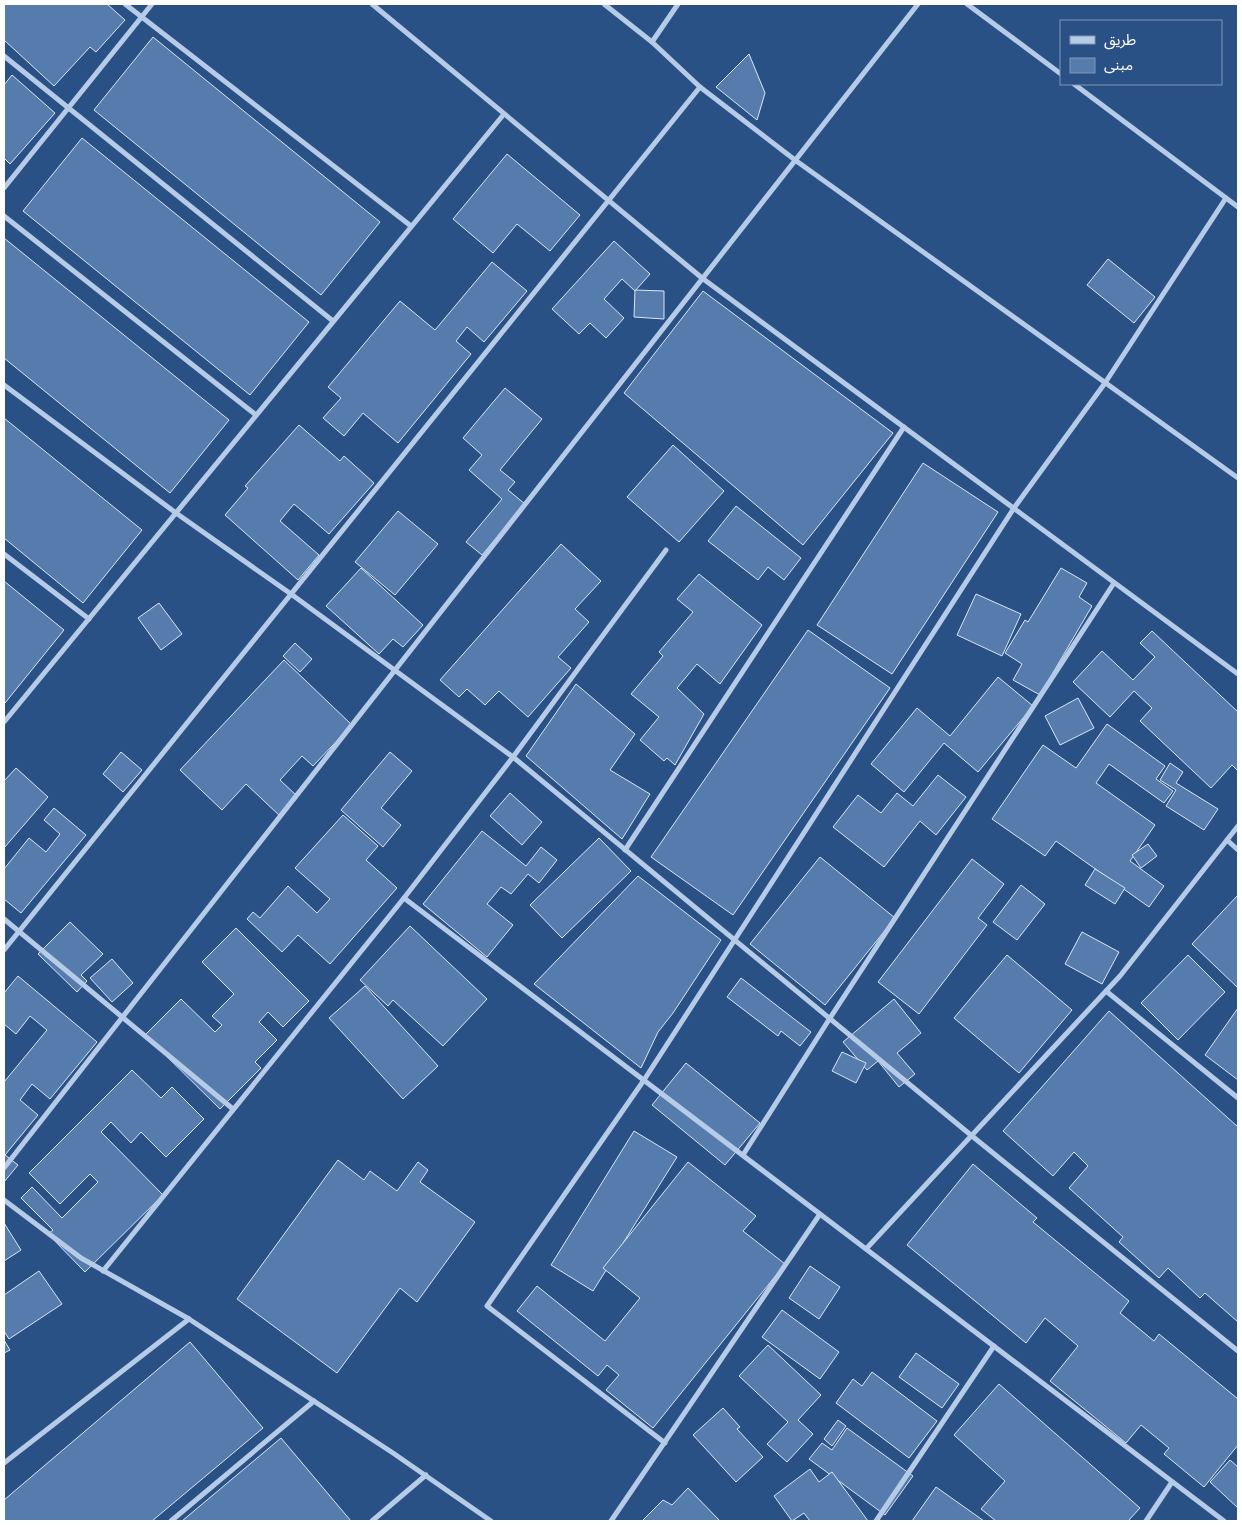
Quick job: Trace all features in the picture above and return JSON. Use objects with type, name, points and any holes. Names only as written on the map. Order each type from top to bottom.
[{"type":"street","points":[[125,4],[411,226]]},
{"type":"street","points":[[4,188],[152,4]]},
{"type":"street","points":[[372,4],[702,278],[1238,674]]},
{"type":"street","points":[[604,4],[652,42],[700,87],[795,160],[1238,478]]},
{"type":"street","points":[[652,42],[678,4]]},
{"type":"street","points":[[4,1168],[918,4]]},
{"type":"street","points":[[967,4],[1060,73]]},
{"type":"street","points":[[4,56],[333,321]]},
{"type":"street","points":[[1075,85],[1238,207]]},
{"type":"street","points":[[4,950],[700,87]]},
{"type":"street","points":[[4,722],[504,114]]},
{"type":"street","points":[[665,1443],[487,1306],[644,1080],[1014,508],[1105,383],[1226,198]]},
{"type":"street","points":[[4,216],[256,415]]},
{"type":"street","points":[[4,385],[176,513],[291,594],[513,757],[972,1136],[1238,1351]]},
{"type":"street","points":[[625,850],[904,427]]},
{"type":"street","points":[[103,1272],[404,898],[513,757],[666,550]]},
{"type":"street","points":[[4,554],[88,619]]},
{"type":"street","points":[[743,1155],[830,1018],[1114,583]]},
{"type":"street","points":[[866,1249],[1120,976],[1238,826]]},
{"type":"street","points":[[1227,840],[1238,850]]},
{"type":"street","points":[[404,898],[1224,1521]]},
{"type":"street","points":[[4,919],[233,1109]]},
{"type":"street","points":[[1106,991],[1238,1098]]},
{"type":"street","points":[[4,1200],[81,1258],[189,1319],[491,1521]]},
{"type":"street","points":[[611,1521],[820,1214]]},
{"type":"street","points":[[4,1463],[189,1319]]},
{"type":"street","points":[[876,1521],[994,1346]]},
{"type":"street","points":[[171,1521],[314,1401]]},
{"type":"street","points":[[372,1521],[426,1476]]},
{"type":"street","points":[[1146,1521],[1172,1482]]},
{"type":"building","points":[[4,4],[107,4],[125,20],[96,52],[90,47],[54,86],[4,40]]},
{"type":"building","points":[[153,37],[380,222],[321,295],[94,110]]},
{"type":"building","points":[[749,54],[765,93],[757,120],[716,87]]},
{"type":"building","points":[[12,75],[55,113],[10,164],[4,158],[4,85]]},
{"type":"building","points":[[82,138],[309,322],[250,395],[23,211]]},
{"type":"building","points":[[507,154],[580,215],[550,251],[517,224],[493,253],[453,219]]},
{"type":"building","points":[[4,238],[229,420],[170,493],[4,358]]},
{"type":"building","points":[[614,241],[650,274],[635,291],[622,279],[604,299],[624,318],[606,338],[590,323],[579,334],[552,309]]},
{"type":"building","points":[[1108,259],[1155,297],[1134,323],[1087,285]]},
{"type":"building","points":[[492,262],[527,291],[484,342],[467,327],[456,341],[471,354],[398,443],[363,413],[344,436],[323,418],[341,398],[328,387],[400,301],[435,330]]},
{"type":"building","points":[[635,290],[664,291],[664,319],[634,317]]},
{"type":"building","points":[[703,291],[893,433],[803,545],[624,393]]},
{"type":"building","points":[[505,388],[542,419],[500,470],[515,482],[508,490],[525,504],[482,555],[466,542],[502,499],[469,470],[482,455],[463,438]]},
{"type":"building","points":[[4,418],[142,530],[83,603],[4,538]]},
{"type":"building","points":[[299,425],[340,461],[344,456],[374,483],[329,534],[294,504],[280,521],[319,555],[298,580],[225,515],[248,488],[245,486]]},
{"type":"building","points":[[673,445],[724,491],[679,542],[627,497]]},
{"type":"building","points":[[923,463],[998,512],[892,674],[817,625]]},
{"type":"building","points":[[736,506],[801,558],[784,580],[768,567],[758,580],[708,541]]},
{"type":"building","points":[[398,511],[438,544],[395,595],[355,562]]},
{"type":"building","points":[[561,544],[601,581],[575,609],[589,622],[558,657],[571,668],[528,717],[499,691],[485,705],[467,689],[459,697],[440,680]]},
{"type":"building","points":[[361,568],[423,625],[403,647],[393,639],[379,654],[326,606]]},
{"type":"building","points":[[1061,568],[1087,583],[1079,597],[1092,606],[1040,695],[1013,680],[1022,664],[1005,653],[1025,620],[1028,622]]},
{"type":"building","points":[[699,574],[762,625],[720,684],[697,664],[677,688],[704,714],[675,765],[667,758],[664,761],[640,740],[659,717],[631,694],[663,656],[659,652],[693,612],[677,599]]},
{"type":"building","points":[[4,581],[64,630],[5,703],[4,702]]},
{"type":"building","points":[[976,594],[1021,614],[1002,656],[957,635]]},
{"type":"building","points":[[159,603],[182,634],[161,650],[138,618]]},
{"type":"building","points":[[808,630],[890,688],[733,915],[651,857]]},
{"type":"building","points":[[1152,631],[1238,712],[1238,771],[1232,765],[1211,788],[1140,721],[1152,708],[1134,691],[1110,717],[1073,682],[1102,651],[1133,680],[1155,657],[1140,643]]},
{"type":"building","points":[[295,643],[312,659],[300,672],[283,656]]},
{"type":"building","points":[[284,660],[352,725],[313,766],[302,756],[280,780],[298,797],[280,816],[246,784],[222,810],[180,770]]},
{"type":"building","points":[[998,677],[1033,706],[978,772],[944,743],[904,792],[871,764],[917,708],[950,736]]},
{"type":"building","points":[[576,684],[635,734],[610,770],[650,794],[622,839],[526,756]]},
{"type":"building","points":[[1078,698],[1094,728],[1060,745],[1045,716]]},
{"type":"building","points":[[1107,724],[1165,766],[1156,779],[1173,791],[1164,803],[1109,764],[1096,783],[1155,825],[1130,861],[1164,886],[1149,907],[1056,841],[1045,856],[992,819],[1043,745],[1076,768]]},
{"type":"building","points":[[121,752],[142,770],[123,792],[103,774]]},
{"type":"building","points":[[390,752],[412,771],[381,808],[401,825],[383,847],[341,810]]},
{"type":"building","points":[[1170,763],[1183,772],[1176,783],[1218,809],[1204,830],[1166,806],[1176,790],[1160,780]]},
{"type":"building","points":[[16,768],[48,797],[4,848],[4,781]]},
{"type":"building","points":[[938,775],[966,797],[936,835],[920,821],[884,867],[833,827],[858,795],[881,813],[897,793],[913,806]]},
{"type":"building","points":[[510,793],[542,822],[522,845],[490,816]]},
{"type":"building","points":[[54,808],[86,835],[21,913],[4,899],[4,869],[29,838],[46,852],[60,834],[44,820]]},
{"type":"building","points":[[343,815],[378,846],[366,860],[397,888],[330,964],[298,935],[282,952],[247,919],[253,912],[260,918],[288,886],[317,913],[330,899],[295,868]]},
{"type":"building","points":[[482,831],[526,866],[541,847],[557,860],[539,883],[528,874],[511,894],[501,887],[487,904],[513,925],[487,957],[423,904]]},
{"type":"building","points":[[599,838],[631,871],[562,938],[530,905]]},
{"type":"building","points":[[1148,844],[1157,856],[1141,868],[1132,855]]},
{"type":"building","points":[[820,857],[895,918],[825,1005],[750,944]]},
{"type":"building","points":[[972,859],[1004,884],[978,918],[987,925],[919,1014],[878,982]]},
{"type":"building","points":[[1095,869],[1125,888],[1115,904],[1085,885]]},
{"type":"building","points":[[638,876],[721,940],[673,1013],[658,1032],[641,1068],[534,984]]},
{"type":"building","points":[[1021,885],[1045,904],[1017,940],[993,922]]},
{"type":"building","points":[[1238,895],[1238,988],[1192,944]]},
{"type":"building","points":[[70,922],[103,954],[81,975],[87,981],[77,992],[38,954]]},
{"type":"building","points":[[410,926],[487,999],[443,1046],[393,1000],[388,1006],[360,980]]},
{"type":"building","points":[[236,928],[309,1001],[283,1027],[268,1012],[259,1022],[277,1040],[255,1062],[261,1068],[220,1109],[145,1035],[181,999],[215,1032],[222,1025],[212,1016],[234,994],[202,962]]},
{"type":"building","points":[[1082,932],[1119,952],[1102,984],[1065,964]]},
{"type":"building","points":[[1007,955],[1072,1010],[1019,1073],[954,1018]]},
{"type":"building","points":[[1188,955],[1225,992],[1178,1040],[1141,1003]]},
{"type":"building","points":[[112,959],[133,983],[112,1002],[90,978]]},
{"type":"building","points":[[18,976],[97,1042],[50,1099],[32,1084],[20,1100],[38,1115],[5,1155],[18,1165],[4,1182],[4,1082],[47,1030],[30,1016],[16,1034],[4,1024],[4,993]]},
{"type":"building","points":[[741,978],[811,1032],[800,1046],[781,1031],[778,1036],[727,997]]},
{"type":"building","points":[[365,986],[438,1066],[403,1099],[329,1018]]},
{"type":"building","points":[[894,999],[921,1033],[897,1053],[915,1074],[899,1087],[878,1061],[867,1070],[843,1042]]},
{"type":"building","points":[[1238,1008],[1238,1080],[1205,1055]]},
{"type":"building","points":[[1109,1011],[1238,1127],[1238,1322],[1205,1293],[1200,1298],[1168,1268],[1159,1278],[1119,1242],[1123,1237],[1069,1188],[1088,1166],[1074,1152],[1053,1176],[1003,1131]]},
{"type":"building","points":[[842,1052],[866,1063],[856,1083],[832,1071]]},
{"type":"building","points":[[686,1063],[760,1123],[725,1165],[652,1105]]},
{"type":"building","points":[[132,1070],[161,1098],[172,1087],[204,1119],[166,1157],[141,1132],[131,1143],[111,1122],[101,1132],[163,1195],[85,1272],[48,1234],[53,1230],[21,1198],[32,1187],[62,1218],[98,1182],[90,1174],[60,1204],[29,1173]]},
{"type":"building","points":[[634,1131],[677,1157],[593,1291],[551,1265]]},
{"type":"building","points":[[338,1160],[364,1180],[370,1171],[397,1191],[418,1162],[428,1170],[420,1182],[475,1222],[417,1302],[400,1288],[337,1373],[237,1299]]},
{"type":"building","points":[[688,1162],[756,1216],[743,1231],[785,1264],[653,1428],[606,1390],[619,1375],[607,1365],[598,1376],[517,1311],[537,1286],[605,1341],[640,1298],[603,1268]]},
{"type":"building","points":[[973,1164],[1037,1218],[1033,1222],[1129,1301],[1120,1313],[1154,1341],[1159,1334],[1238,1399],[1238,1445],[1204,1487],[1164,1454],[1169,1448],[1141,1425],[1126,1443],[1050,1381],[1078,1346],[1045,1318],[1026,1343],[907,1245]]},
{"type":"building","points":[[4,1223],[21,1250],[4,1261]]},
{"type":"building","points":[[810,1266],[840,1287],[819,1319],[789,1298]]},
{"type":"building","points":[[39,1271],[62,1304],[9,1339],[4,1331],[4,1295]]},
{"type":"building","points":[[782,1310],[839,1352],[820,1379],[762,1337]]},
{"type":"building","points":[[4,1340],[10,1350],[4,1353]]},
{"type":"building","points":[[190,1342],[263,1428],[152,1521],[4,1521],[4,1500]]},
{"type":"building","points":[[768,1345],[821,1395],[798,1420],[813,1434],[787,1462],[767,1444],[788,1422],[739,1376]]},
{"type":"building","points":[[916,1353],[959,1384],[942,1408],[899,1377]]},
{"type":"building","points":[[872,1372],[937,1421],[909,1458],[836,1403],[853,1379],[862,1386]]},
{"type":"building","points":[[999,1384],[1140,1508],[1128,1521],[996,1521],[981,1509],[1005,1481],[954,1435]]},
{"type":"building","points":[[723,1408],[740,1427],[737,1429],[763,1457],[736,1482],[693,1435]]},
{"type":"building","points":[[838,1420],[846,1426],[832,1446],[824,1439]]},
{"type":"building","points":[[847,1428],[913,1476],[885,1515],[809,1459],[822,1443],[832,1450]]},
{"type":"building","points":[[281,1438],[351,1521],[182,1521]]},
{"type":"building","points":[[1230,1460],[1238,1467],[1238,1508],[1210,1482]]},
{"type":"building","points":[[810,1469],[819,1482],[832,1472],[868,1521],[810,1521],[804,1513],[792,1521],[774,1496]]},
{"type":"building","points":[[936,1487],[984,1521],[912,1521]]},
{"type":"building","points":[[688,1488],[720,1521],[642,1521],[663,1500],[672,1505]]}]
